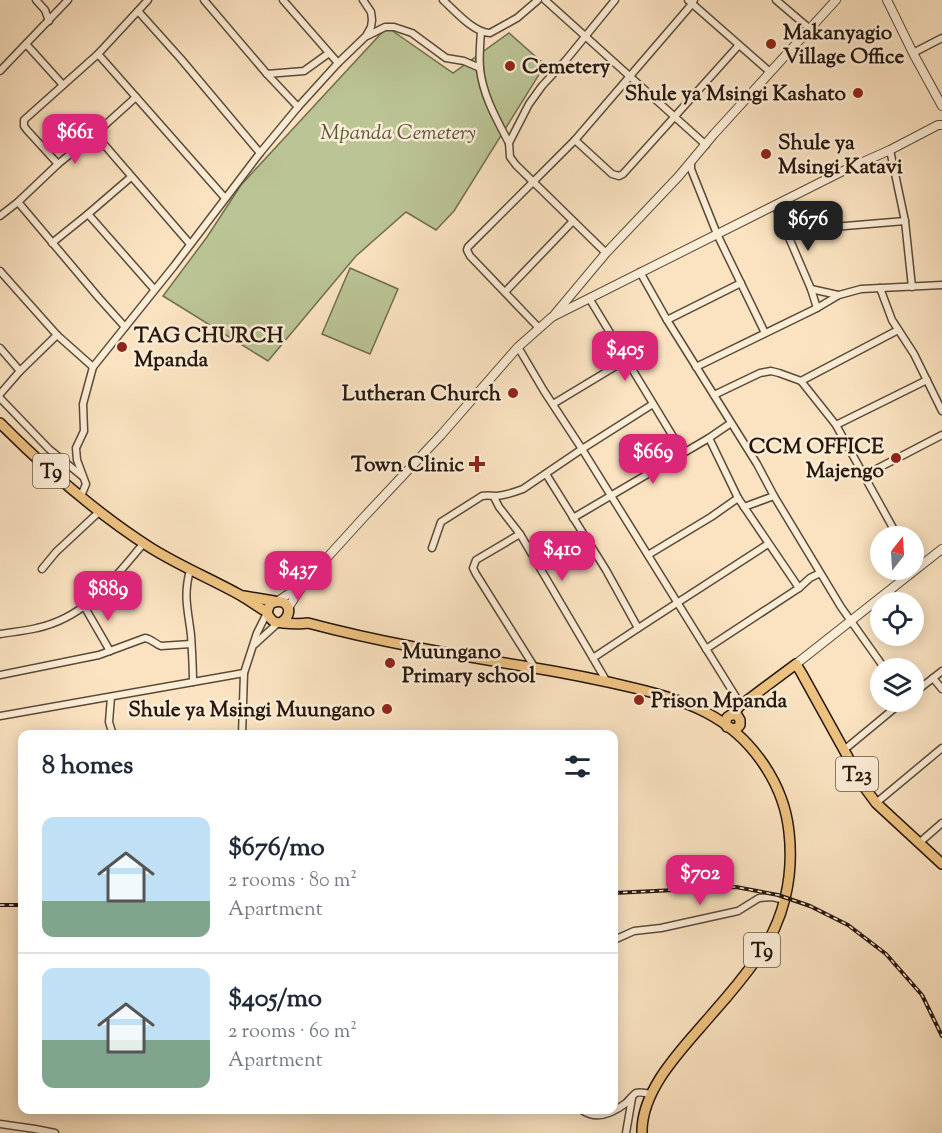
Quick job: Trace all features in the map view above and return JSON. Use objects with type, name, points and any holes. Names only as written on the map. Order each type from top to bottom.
[{"type":"main road","name":"T9","points":[[0,423],[47,468],[144,543],[190,570],[242,596],[267,612],[271,619],[296,624],[308,623],[391,642],[658,693],[709,714],[749,744],[775,784],[788,823],[791,844],[785,900],[773,932],[759,956],[683,1048],[651,1094],[641,1125],[642,1133]]},
{"type":"main road","name":"T9","points":[[242,596],[286,604],[289,609],[308,623]]},
{"type":"main road","points":[[267,612],[270,604],[276,601]]},
{"type":"main road","points":[[280,622],[288,616],[289,609]]},
{"type":"main road","points":[[745,703],[740,725],[736,729],[729,727],[726,720],[730,715],[745,703],[796,664]]},
{"type":"main road","name":"T23","points":[[796,664],[865,788],[876,803],[942,864]]},
{"type":"main road","name":"T9","points":[[709,714],[737,715],[749,744]]},
{"type":"street","points":[[36,0],[45,10],[49,21]]},
{"type":"street","points":[[0,71],[68,0]]},
{"type":"street","points":[[58,164],[23,123],[29,114],[98,54],[148,0]]},
{"type":"street","points":[[204,0],[298,107]]},
{"type":"street","points":[[283,0],[338,63]]},
{"type":"street","points":[[443,0],[482,32],[490,33],[517,18],[533,2]]},
{"type":"street","points":[[545,0],[706,145]]},
{"type":"street","points":[[509,143],[536,94],[615,0]]},
{"type":"street","points":[[776,0],[810,29]]},
{"type":"street","points":[[289,609],[304,583],[441,435],[518,347],[552,317],[606,254],[836,0]]},
{"type":"street","points":[[887,0],[942,106]]},
{"type":"street","points":[[81,496],[86,484],[77,460],[76,448],[84,431],[83,404],[93,367],[260,153],[298,107],[366,36],[372,20],[366,1]]},
{"type":"street","points":[[539,328],[470,256],[467,250],[469,245],[575,140],[691,1],[770,72]]},
{"type":"street","points":[[45,10],[57,12]]},
{"type":"street","points":[[138,11],[260,153]]},
{"type":"street","points":[[366,36],[385,27],[394,27],[412,33],[446,58],[464,61],[480,68]]},
{"type":"street","points":[[482,32],[480,68],[489,103],[509,143],[510,157],[606,254]]},
{"type":"street","points":[[913,53],[942,39]]},
{"type":"street","points":[[26,44],[63,85]]},
{"type":"street","points":[[575,140],[612,174],[619,176],[623,174],[739,45]]},
{"type":"street","points":[[267,74],[304,71],[329,53]]},
{"type":"street","points":[[98,54],[225,198]]},
{"type":"street","points":[[0,216],[136,97]]},
{"type":"street","points":[[552,317],[941,123]]},
{"type":"street","points":[[94,134],[190,244]]},
{"type":"street","points":[[890,150],[905,221],[912,287]]},
{"type":"street","points":[[691,164],[717,234],[765,333]]},
{"type":"street","points":[[52,243],[131,177]]},
{"type":"street","points":[[18,202],[125,327]]},
{"type":"street","points":[[775,205],[818,308]]},
{"type":"street","points":[[88,214],[154,289]]},
{"type":"street","points":[[505,292],[573,221]]},
{"type":"street","points":[[785,231],[905,221]]},
{"type":"street","points":[[0,271],[57,335],[93,367]]},
{"type":"street","points":[[640,272],[757,464],[820,573],[850,621],[877,658]]},
{"type":"street","points":[[668,320],[741,283]]},
{"type":"street","points":[[696,367],[818,308],[838,295],[861,289],[942,285]]},
{"type":"street","points":[[880,288],[892,320],[914,354],[942,411]]},
{"type":"street","points":[[811,289],[838,295]]},
{"type":"street","points":[[589,298],[683,453]]},
{"type":"street","points":[[801,381],[898,330]]},
{"type":"street","points":[[57,335],[20,371],[0,396],[49,449],[84,478]]},
{"type":"street","points":[[518,347],[706,649],[745,703]]},
{"type":"street","points":[[0,348],[20,371]]},
{"type":"street","points":[[553,404],[626,360]]},
{"type":"street","points":[[714,395],[760,373],[771,371],[801,381],[836,425],[892,526]]},
{"type":"street","points":[[836,425],[927,380]]},
{"type":"street","points":[[432,548],[438,526],[445,519],[482,496],[494,497],[523,489],[653,404]]},
{"type":"street","points":[[573,518],[731,423]]},
{"type":"street","points":[[865,475],[942,435]]},
{"type":"street","points":[[709,438],[738,498],[799,588]]},
{"type":"street","points":[[546,474],[606,570],[638,628]]},
{"type":"street","points":[[744,507],[774,496]]},
{"type":"street","points":[[494,497],[520,534],[608,682]]},
{"type":"street","points":[[648,555],[738,498]]},
{"type":"street","points":[[42,569],[56,552],[100,511]]},
{"type":"street","points":[[520,534],[476,561],[473,568],[536,668]]},
{"type":"street","points":[[0,633],[50,625],[84,606],[104,590],[144,543]]},
{"type":"street","points":[[593,658],[768,544]]},
{"type":"street","points":[[924,562],[942,549]]},
{"type":"street","points":[[190,570],[186,584],[186,599],[194,682]]},
{"type":"street","points":[[706,649],[820,573]]},
{"type":"street","points":[[796,664],[900,580]]},
{"type":"street","points":[[276,601],[304,583]]},
{"type":"street","points":[[84,606],[111,651]]},
{"type":"street","points":[[242,730],[244,673],[257,633],[267,612]]},
{"type":"street","points":[[254,644],[280,622]]},
{"type":"street","points":[[0,675],[80,659],[111,651],[145,638],[161,646],[192,644]]},
{"type":"street","points":[[924,685],[942,671]]},
{"type":"street","points":[[0,716],[244,673]]},
{"type":"street","points":[[933,678],[942,689]]},
{"type":"street","points":[[111,697],[109,722],[111,730]]},
{"type":"street","points":[[844,750],[890,712]]},
{"type":"street","points":[[876,803],[942,748]]},
{"type":"street","points":[[919,843],[942,823]]},
{"type":"street","points":[[618,938],[634,931],[661,928],[738,911],[759,898],[772,897],[785,900]]},
{"type":"street","points":[[618,1108],[638,1092],[651,1094]]},
{"type":"street","points":[[626,1133],[632,1098]]},
{"type":"street","points":[[589,1114],[608,1114]]},
{"type":"street","points":[[0,1124],[55,1133]]},
{"type":"green space","name":"Mpanda Cemetery","points":[[387,27],[453,73],[509,33],[545,65],[454,211],[436,230],[406,212],[356,256],[268,361],[163,296],[207,237],[241,185]]},
{"type":"green space","points":[[350,268],[398,289],[370,354],[322,334]]},
{"type":"railway","points":[[618,893],[736,887],[778,895],[810,906],[848,925],[886,954],[922,995],[942,1036]]},
{"type":"railway","points":[[0,905],[18,905]]},
{"type":"place","name":"Makanyagio Village Office","points":[[771,44]]},
{"type":"place","name":"Cemetery","points":[[510,66]]},
{"type":"place","name":"Shule ya Msingi Kashato","points":[[858,93]]},
{"type":"place","name":"Shule ya Msingi Katavi","points":[[766,154]]},
{"type":"place","name":"TAG CHURCH Mpanda","points":[[122,347]]},
{"type":"place","name":"Lutheran Church","points":[[513,393]]},
{"type":"place","name":"CCM OFFICE Majengo","points":[[896,458]]},
{"type":"place","name":"Town Clinic","points":[[477,464]]},
{"type":"place","name":"Muungano Primary school","points":[[390,663]]},
{"type":"place","name":"Prison Mpanda","points":[[639,700]]},
{"type":"place","name":"Shule ya Msingi Muungano","points":[[387,709]]}]
